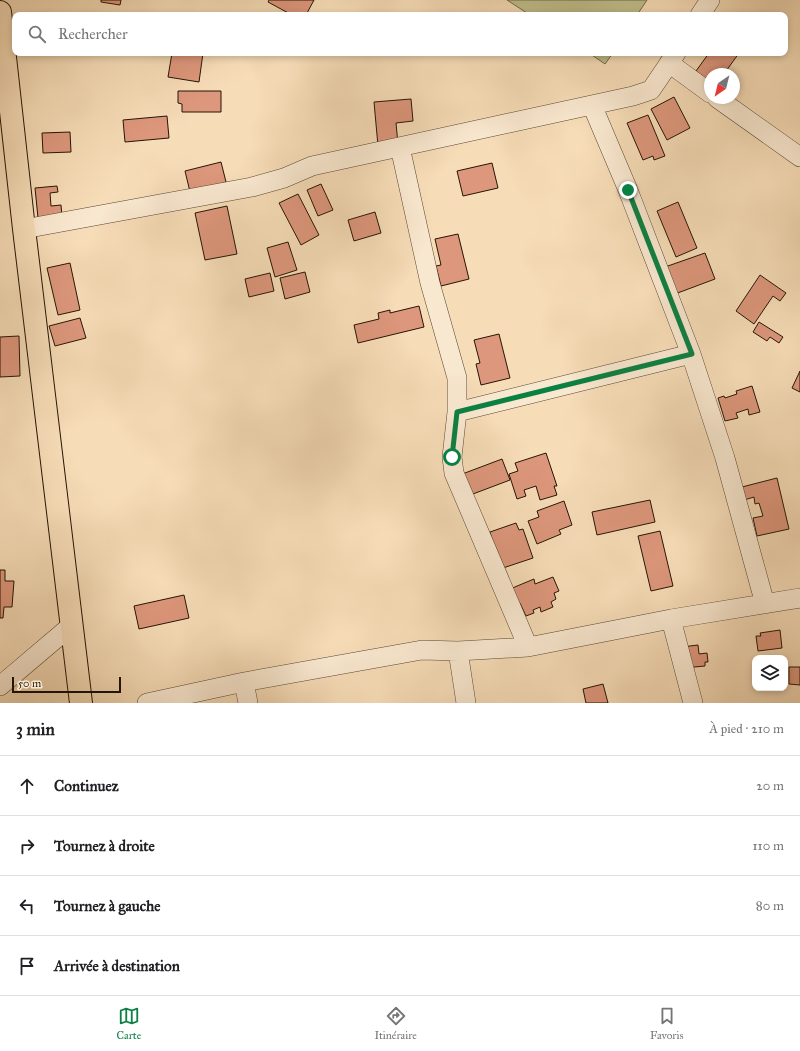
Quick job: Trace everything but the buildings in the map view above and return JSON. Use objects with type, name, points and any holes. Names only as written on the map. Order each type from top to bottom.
[{"type":"main road","points":[[0,12],[24,229],[81,703]]},
{"type":"street","points":[[702,12],[710,0]]},
{"type":"street","points":[[24,229],[252,188],[284,178],[312,166],[633,96],[651,90],[672,58],[704,87]]},
{"type":"street","points":[[725,104],[800,157]]},
{"type":"street","points":[[592,105],[628,190],[692,354],[725,458],[765,604]]},
{"type":"street","points":[[400,147],[430,283],[457,378],[457,412],[452,457],[454,473],[528,647]]},
{"type":"street","points":[[457,412],[692,354]]},
{"type":"street","points":[[147,703],[244,682],[422,650],[458,651],[528,647],[671,619],[800,598]]},
{"type":"street","points":[[671,619],[693,703]]},
{"type":"street","points":[[0,686],[72,625]]},
{"type":"street","points":[[458,651],[466,703]]},
{"type":"street","points":[[244,682],[248,703]]},
{"type":"green space","points":[[507,0],[647,0],[639,12],[525,12]]},
{"type":"green space","points":[[593,56],[611,56],[605,64]]},
{"type":"route","points":[[452,457],[457,412],[692,354],[628,190]]}]
